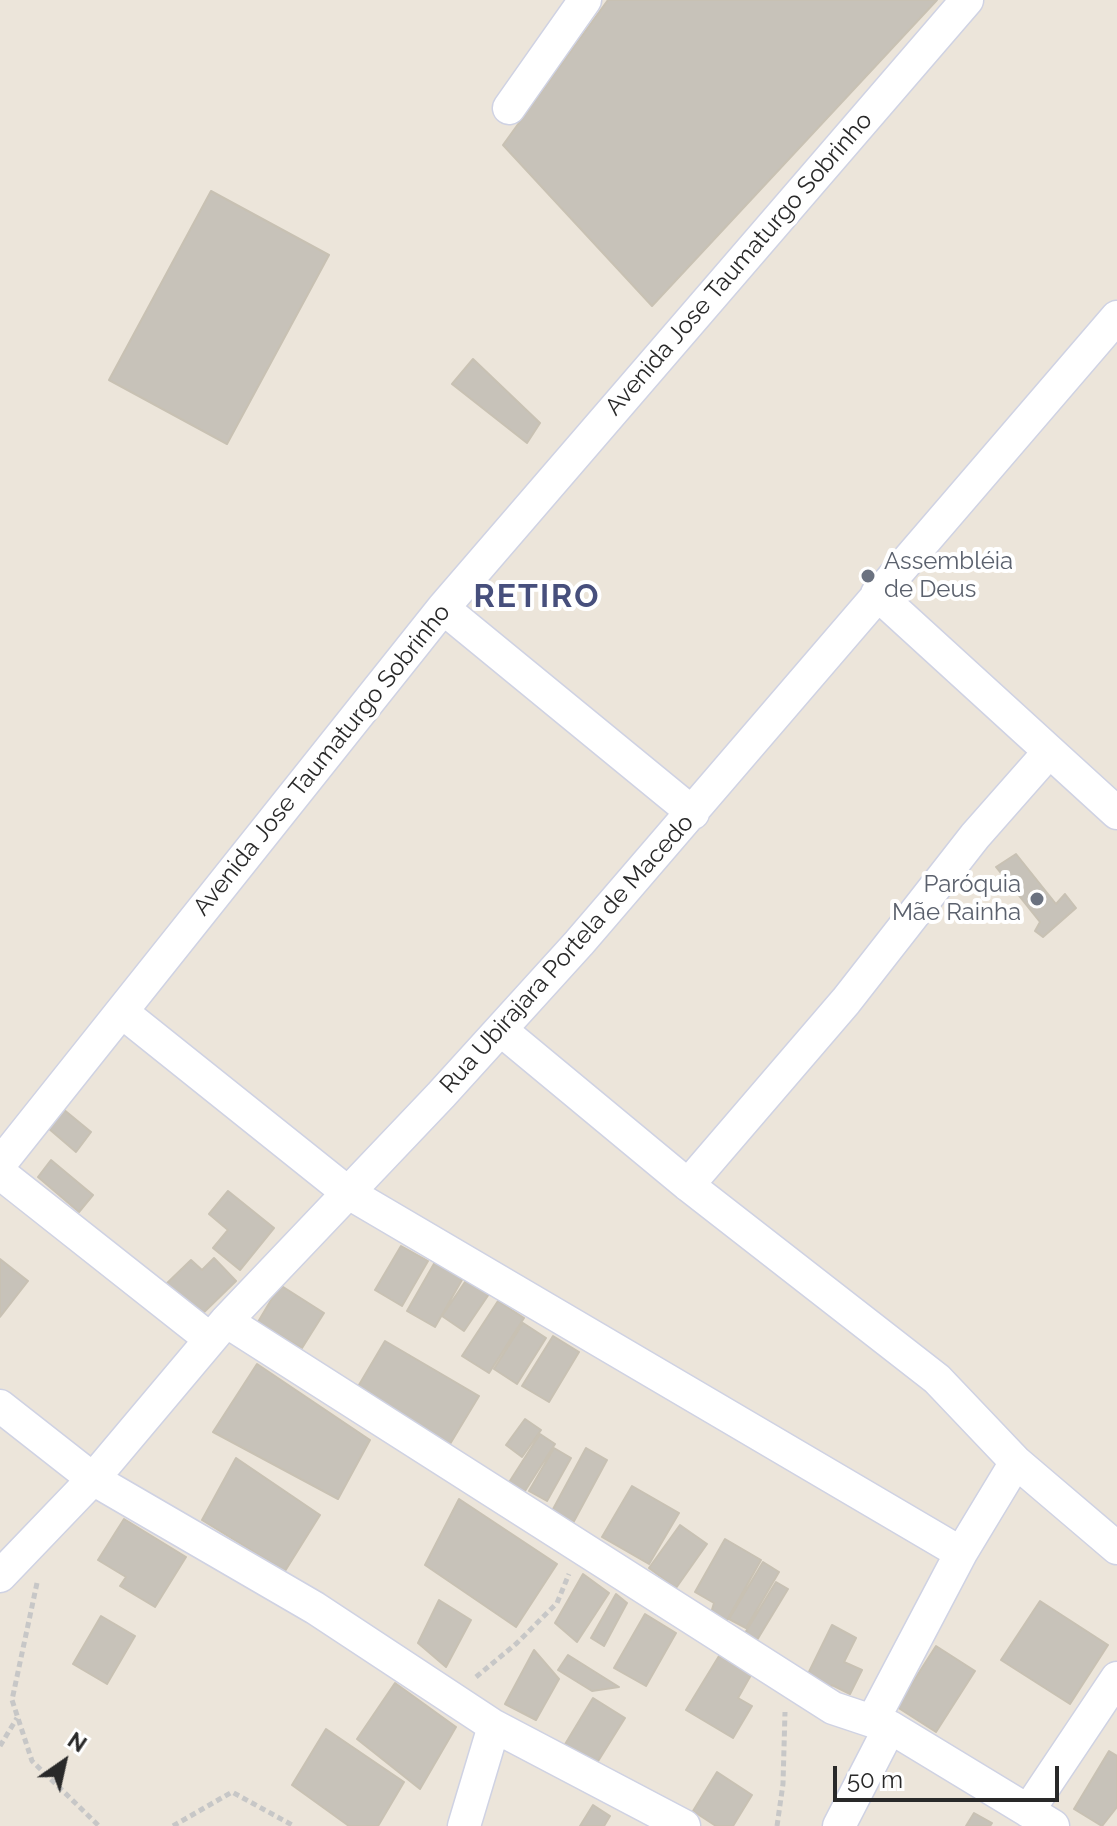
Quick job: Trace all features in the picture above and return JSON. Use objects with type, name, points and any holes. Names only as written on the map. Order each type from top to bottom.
[{"type":"street","points":[[509,108],[585,0]]},
{"type":"street","name":"Avenida Jose Taumaturgo Sobrinho","points":[[0,1164],[443,608],[967,0]]},
{"type":"street","name":"Rua Ubirajara Portela de Macedo","points":[[0,1576],[93,1479],[218,1330],[501,1030],[693,813],[877,594],[1117,317]]},
{"type":"street","points":[[877,594],[1117,813]]},
{"type":"street","points":[[443,608],[693,813]]},
{"type":"street","points":[[688,1185],[846,1001],[975,836],[1049,752]]},
{"type":"street","points":[[122,1012],[347,1192],[961,1553]]},
{"type":"street","points":[[501,1030],[688,1185],[937,1379],[1016,1462],[1117,1548]]},
{"type":"street","points":[[0,1173],[218,1330],[579,1547],[833,1708],[881,1724],[1040,1818],[1117,1678]]},
{"type":"street","points":[[0,1406],[93,1479],[315,1608],[494,1726],[684,1826]]},
{"type":"street","points":[[839,1826],[881,1724],[961,1553],[1016,1462]]},
{"type":"street","points":[[464,1826],[494,1726]]},
{"type":"path","points":[[50,1523],[12,1700],[32,1761],[99,1826]]},
{"type":"path","points":[[445,1692],[474,1679],[517,1643],[557,1603],[579,1547]]},
{"type":"path","points":[[777,1826],[783,1784],[785,1678]]},
{"type":"path","points":[[0,1746],[17,1717]]},
{"type":"path","points":[[173,1826],[232,1792],[294,1826]]},
{"type":"building","points":[[608,0],[937,0],[652,306],[503,145]]},
{"type":"building","points":[[211,191],[329,255],[227,444],[109,380]]},
{"type":"building","points":[[473,359],[540,423],[527,443],[452,384]]},
{"type":"building","name":"Paróquia Mãe Rainha","points":[[1016,854],[1056,904],[1065,894],[1076,908],[1043,937],[1035,931],[1040,922],[996,867]]},
{"type":"building","points":[[63,1109],[91,1132],[76,1152],[48,1128]]},
{"type":"building","points":[[51,1160],[93,1195],[79,1212],[38,1177]]},
{"type":"building","points":[[228,1191],[274,1228],[240,1270],[213,1248],[228,1230],[209,1214]]},
{"type":"building","points":[[401,1246],[428,1261],[402,1306],[375,1290]]},
{"type":"building","points":[[214,1258],[236,1281],[196,1320],[163,1287],[191,1260],[202,1270]]},
{"type":"building","points":[[0,1259],[28,1281],[0,1317]]},
{"type":"building","points":[[435,1262],[463,1278],[435,1327],[407,1311]]},
{"type":"building","points":[[467,1279],[489,1294],[464,1331],[442,1316]]},
{"type":"building","points":[[280,1285],[324,1313],[302,1348],[258,1322]]},
{"type":"building","points":[[498,1301],[524,1318],[489,1373],[462,1356]]},
{"type":"building","points":[[523,1323],[546,1338],[517,1384],[494,1369]]},
{"type":"building","points":[[553,1336],[579,1352],[549,1402],[522,1386]]},
{"type":"building","points":[[385,1341],[479,1396],[450,1444],[356,1390]]},
{"type":"building","points":[[257,1364],[370,1440],[338,1499],[213,1432]]},
{"type":"building","points":[[525,1419],[541,1430],[522,1457],[506,1445]]},
{"type":"building","points":[[540,1434],[555,1444],[523,1494],[508,1484]]},
{"type":"building","points":[[554,1448],[571,1458],[547,1501],[529,1491]]},
{"type":"building","points":[[586,1448],[607,1460],[573,1523],[552,1511]]},
{"type":"building","points":[[236,1458],[320,1515],[285,1571],[202,1520]]},
{"type":"building","points":[[632,1486],[679,1513],[649,1564],[602,1537]]},
{"type":"building","points":[[459,1499],[557,1564],[516,1627],[425,1565]]},
{"type":"building","points":[[124,1519],[186,1557],[155,1607],[120,1586],[126,1577],[98,1560]]},
{"type":"building","points":[[680,1525],[707,1544],[676,1588],[649,1568]]},
{"type":"building","points":[[725,1539],[761,1560],[726,1622],[711,1613],[714,1603],[695,1592]]},
{"type":"building","points":[[763,1562],[779,1572],[746,1628],[729,1619]]},
{"type":"building","points":[[583,1574],[609,1593],[577,1642],[555,1623]]},
{"type":"building","points":[[776,1582],[788,1589],[757,1640],[745,1633]]},
{"type":"building","points":[[616,1594],[627,1603],[604,1646],[591,1638]]},
{"type":"building","points":[[439,1600],[471,1620],[446,1667],[418,1643]]},
{"type":"building","points":[[1040,1601],[1108,1645],[1070,1704],[1001,1660]]},
{"type":"building","points":[[645,1614],[676,1633],[646,1686],[614,1668]]},
{"type":"building","points":[[101,1616],[135,1636],[107,1684],[73,1664]]},
{"type":"building","points":[[832,1625],[856,1638],[844,1662],[862,1670],[850,1694],[832,1685],[828,1694],[804,1682]]},
{"type":"building","points":[[936,1646],[975,1671],[936,1732],[897,1707]]},
{"type":"building","points":[[534,1650],[559,1679],[536,1720],[505,1704]]},
{"type":"building","points":[[568,1655],[619,1687],[592,1691],[558,1670]]},
{"type":"building","points":[[719,1656],[751,1675],[738,1698],[752,1706],[733,1738],[686,1710]]},
{"type":"building","points":[[395,1683],[456,1727],[420,1789],[357,1739]]},
{"type":"building","points":[[593,1698],[625,1718],[595,1766],[564,1746]]},
{"type":"building","points":[[326,1729],[404,1782],[378,1826],[349,1826],[292,1785]]},
{"type":"building","points":[[1109,1751],[1117,1756],[1117,1807],[1102,1826],[1074,1809]]},
{"type":"building","points":[[717,1772],[752,1795],[733,1826],[716,1826],[693,1811]]},
{"type":"building","points":[[593,1805],[610,1816],[604,1826],[580,1826]]},
{"type":"building","points":[[974,1813],[992,1823],[990,1826],[966,1826]]},
{"type":"place","name":"Assembléia de Deus","points":[[868,576]]},
{"type":"place","name":"Paróquia Mãe Rainha","points":[[1037,899]]},
{"type":"district","name":"RETIRO","points":[[537,597]]}]
